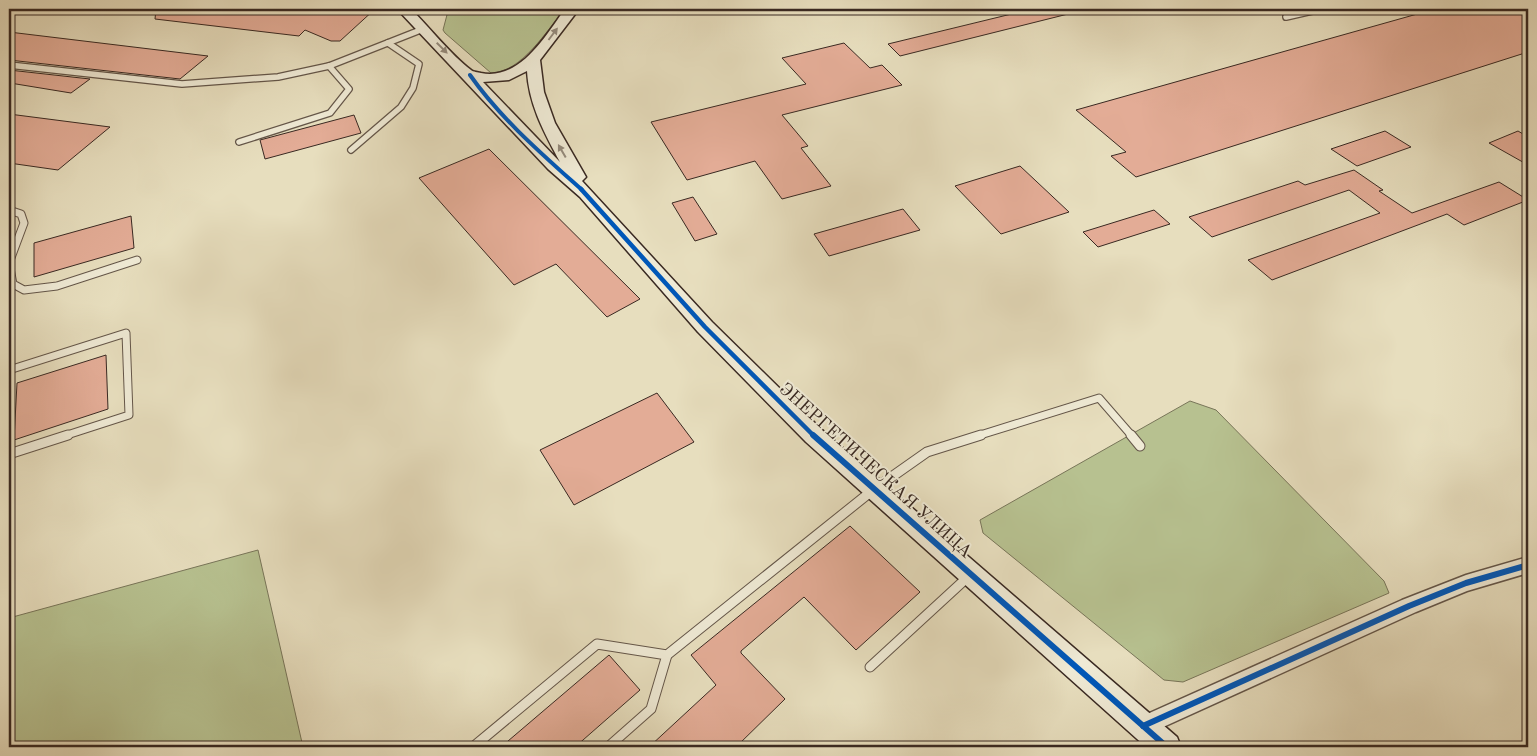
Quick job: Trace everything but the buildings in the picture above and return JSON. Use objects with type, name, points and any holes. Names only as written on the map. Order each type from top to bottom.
[{"type":"street","points":[[404,9],[554,165],[586,193]]},
{"type":"street","points":[[422,27],[428,9]]},
{"type":"street","points":[[473,79],[488,80],[507,76],[533,60],[572,9]]},
{"type":"street","points":[[533,60],[536,92],[547,123],[586,193]]},
{"type":"street","name":"ЭНЕРГЕТИЧЕСКАЯ УЛИЦА","points":[[586,193],[705,328],[814,436],[1167,747]]},
{"type":"street","points":[[1143,726],[1409,606],[1466,583],[1528,565]]},
{"type":"lane","points":[[1286,17],[1321,9]]},
{"type":"lane","points":[[9,65],[182,84],[278,77],[329,66],[388,43],[422,27]]},
{"type":"lane","points":[[351,150],[401,107],[414,88],[419,64],[388,43]]},
{"type":"lane","points":[[238,142],[330,113],[349,89],[329,66]]},
{"type":"lane","points":[[9,210],[21,214],[24,223],[9,263],[13,284],[24,290],[57,286],[137,260]]},
{"type":"lane","points":[[9,370],[126,333],[129,415],[9,454]]},
{"type":"lane","points":[[608,747],[651,709],[667,655],[874,490],[927,452],[1098,398],[1140,446]]},
{"type":"lane","points":[[870,667],[970,575]]},
{"type":"lane","points":[[474,747],[597,644],[667,655]]},
{"type":"green space","points":[[452,9],[565,9],[533,49],[523,58],[513,66],[491,73],[443,30],[448,11]]},
{"type":"green space","points":[[1190,401],[1216,410],[1384,581],[1389,593],[1183,682],[1164,680],[983,533],[980,520]]},
{"type":"green space","points":[[258,550],[303,747],[9,747],[9,618]]},
{"type":"cycle path","points":[[470,75],[482,92],[554,165],[586,193],[705,327],[814,436],[1167,747]]},
{"type":"cycle path","points":[[1143,726],[1409,606],[1466,583],[1528,565]]}]
